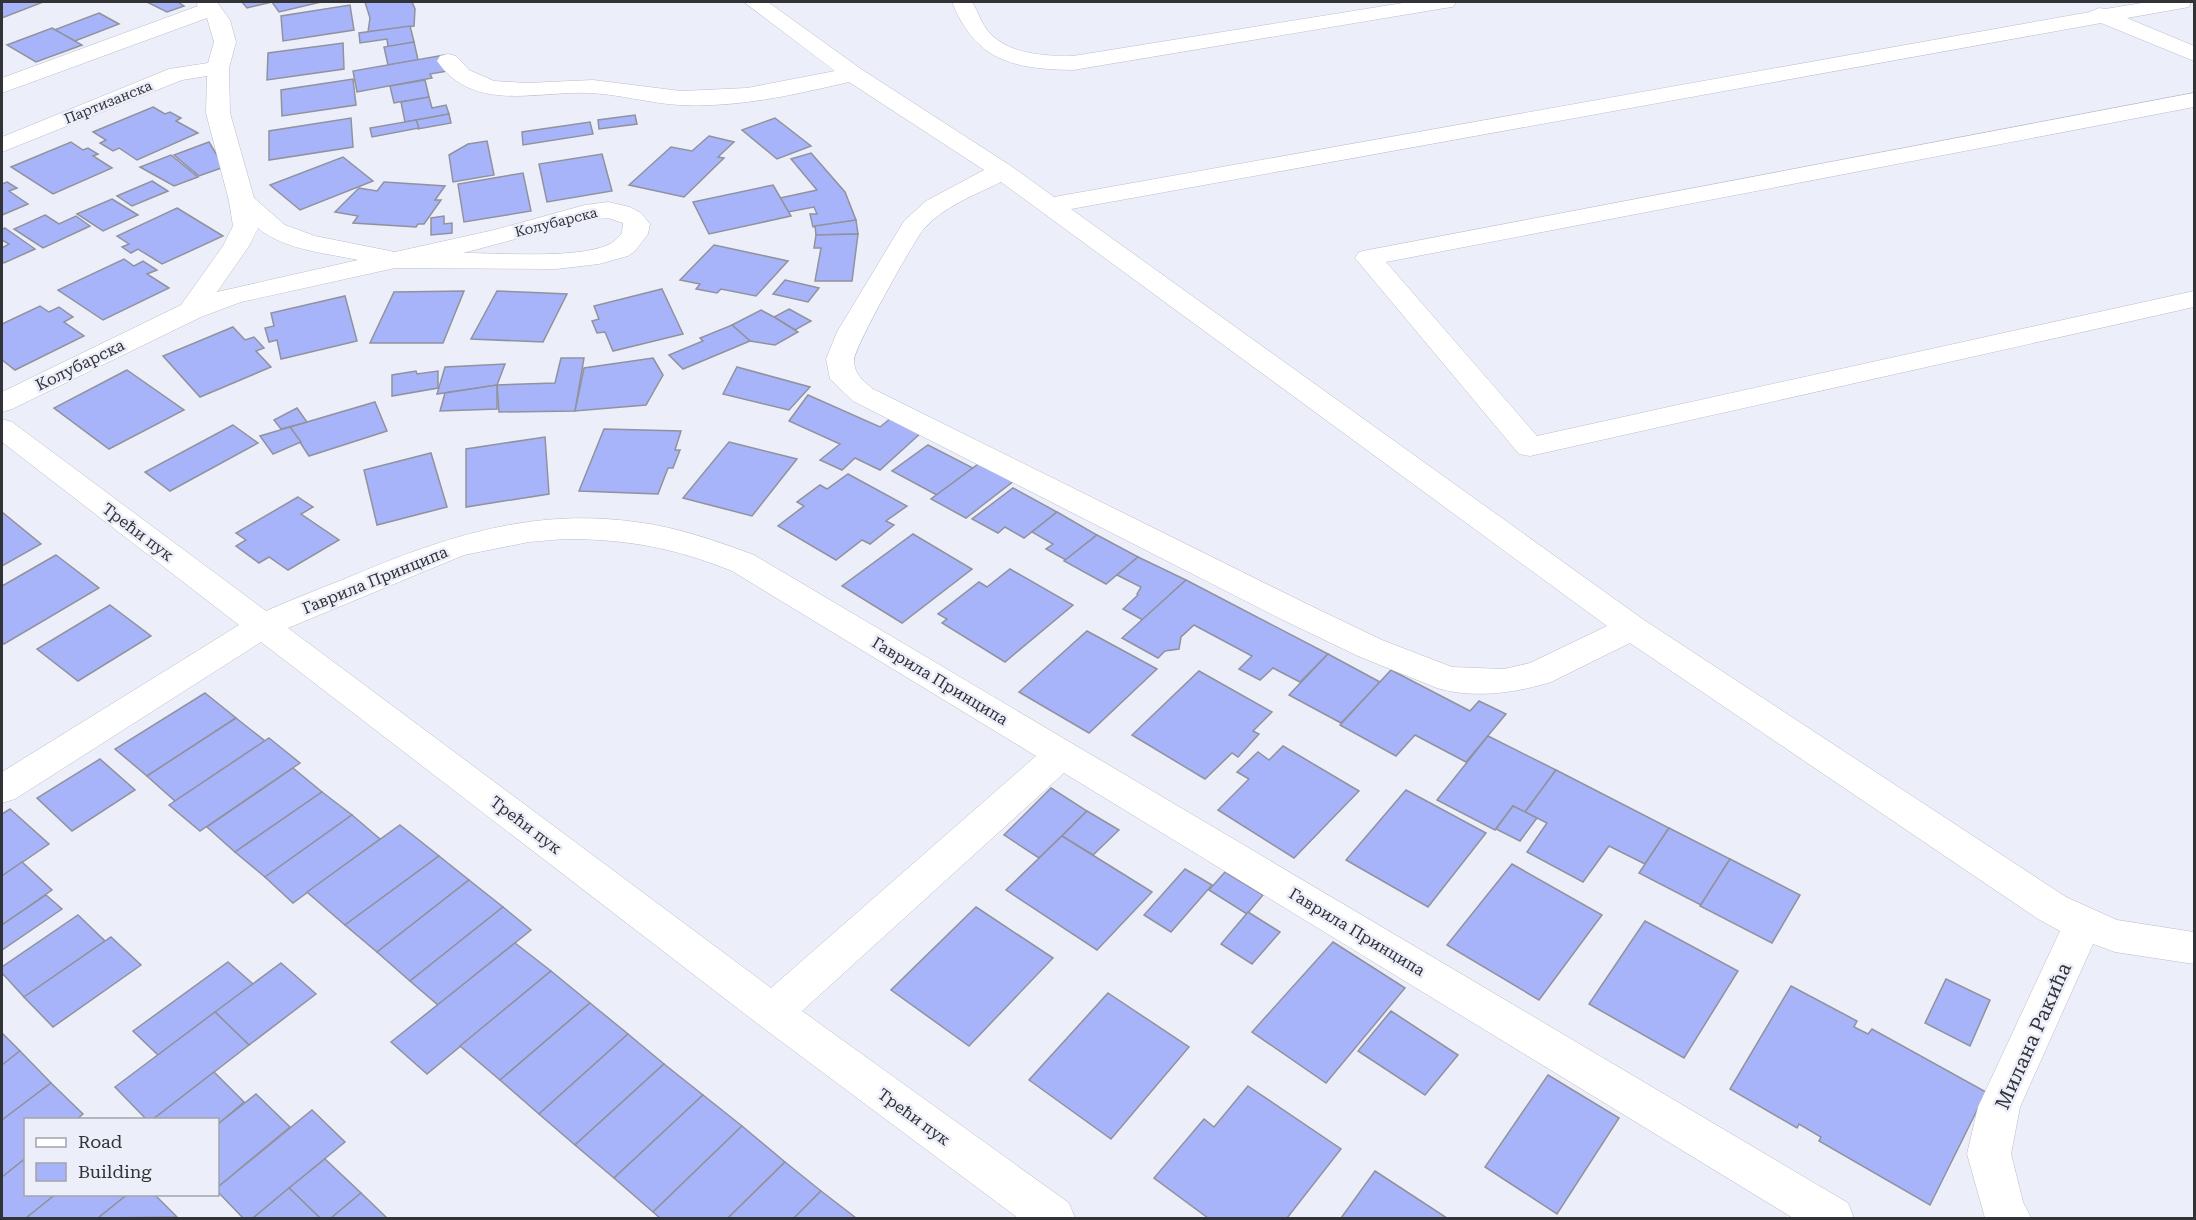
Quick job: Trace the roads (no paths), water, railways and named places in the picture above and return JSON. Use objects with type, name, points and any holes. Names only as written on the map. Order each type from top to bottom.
[{"type":"street","points":[[755,2],[853,74],[1002,171],[1632,628],[2052,908],[2083,924],[2115,936],[2194,948]]},
{"type":"street","points":[[962,2],[980,35],[998,48],[1049,63],[1073,63],[1445,2]]},
{"type":"street","points":[[2078,2],[2101,15],[2194,54]]},
{"type":"street","points":[[1049,205],[2181,2]]},
{"type":"street","points":[[2,87],[209,5]]},
{"type":"street","name":"Колубарска","points":[[191,311],[236,246],[246,226],[242,201],[218,113],[218,68],[225,42],[222,27],[209,5]]},
{"type":"street","points":[[448,61],[463,76],[480,84],[505,90],[534,91],[579,86],[707,99],[758,94],[853,74]]},
{"type":"street","name":"Партизанска","points":[[2,145],[168,78],[218,68]]},
{"type":"street","points":[[2194,100],[1368,258],[1530,447],[2194,299]]},
{"type":"street","points":[[1002,171],[935,206],[913,226],[850,332],[840,359],[844,379],[863,395],[1305,617],[1370,648],[1449,679],[1504,681],[1539,673],[1632,628]]},
{"type":"street","name":"Колубарска","points":[[2,403],[191,311],[233,296],[396,260],[498,237],[585,213],[608,210],[621,212],[637,224],[635,234],[626,245],[619,250],[599,256],[556,261],[396,260],[308,242],[276,230],[242,201]]},
{"type":"street","name":"Трећи пук","points":[[2,428],[772,1012],[1053,1218]]},
{"type":"street","name":"Гаврила Принципа","points":[[2,789],[263,626],[412,562],[456,547],[502,536],[548,530],[593,528],[634,531],[692,543],[743,563],[1832,1218]]},
{"type":"street","points":[[772,1012],[1062,754]]},
{"type":"street","name":"Милана Ракића","points":[[2009,1218],[2004,1212],[1989,1154],[1998,1107],[2083,924]]}]
